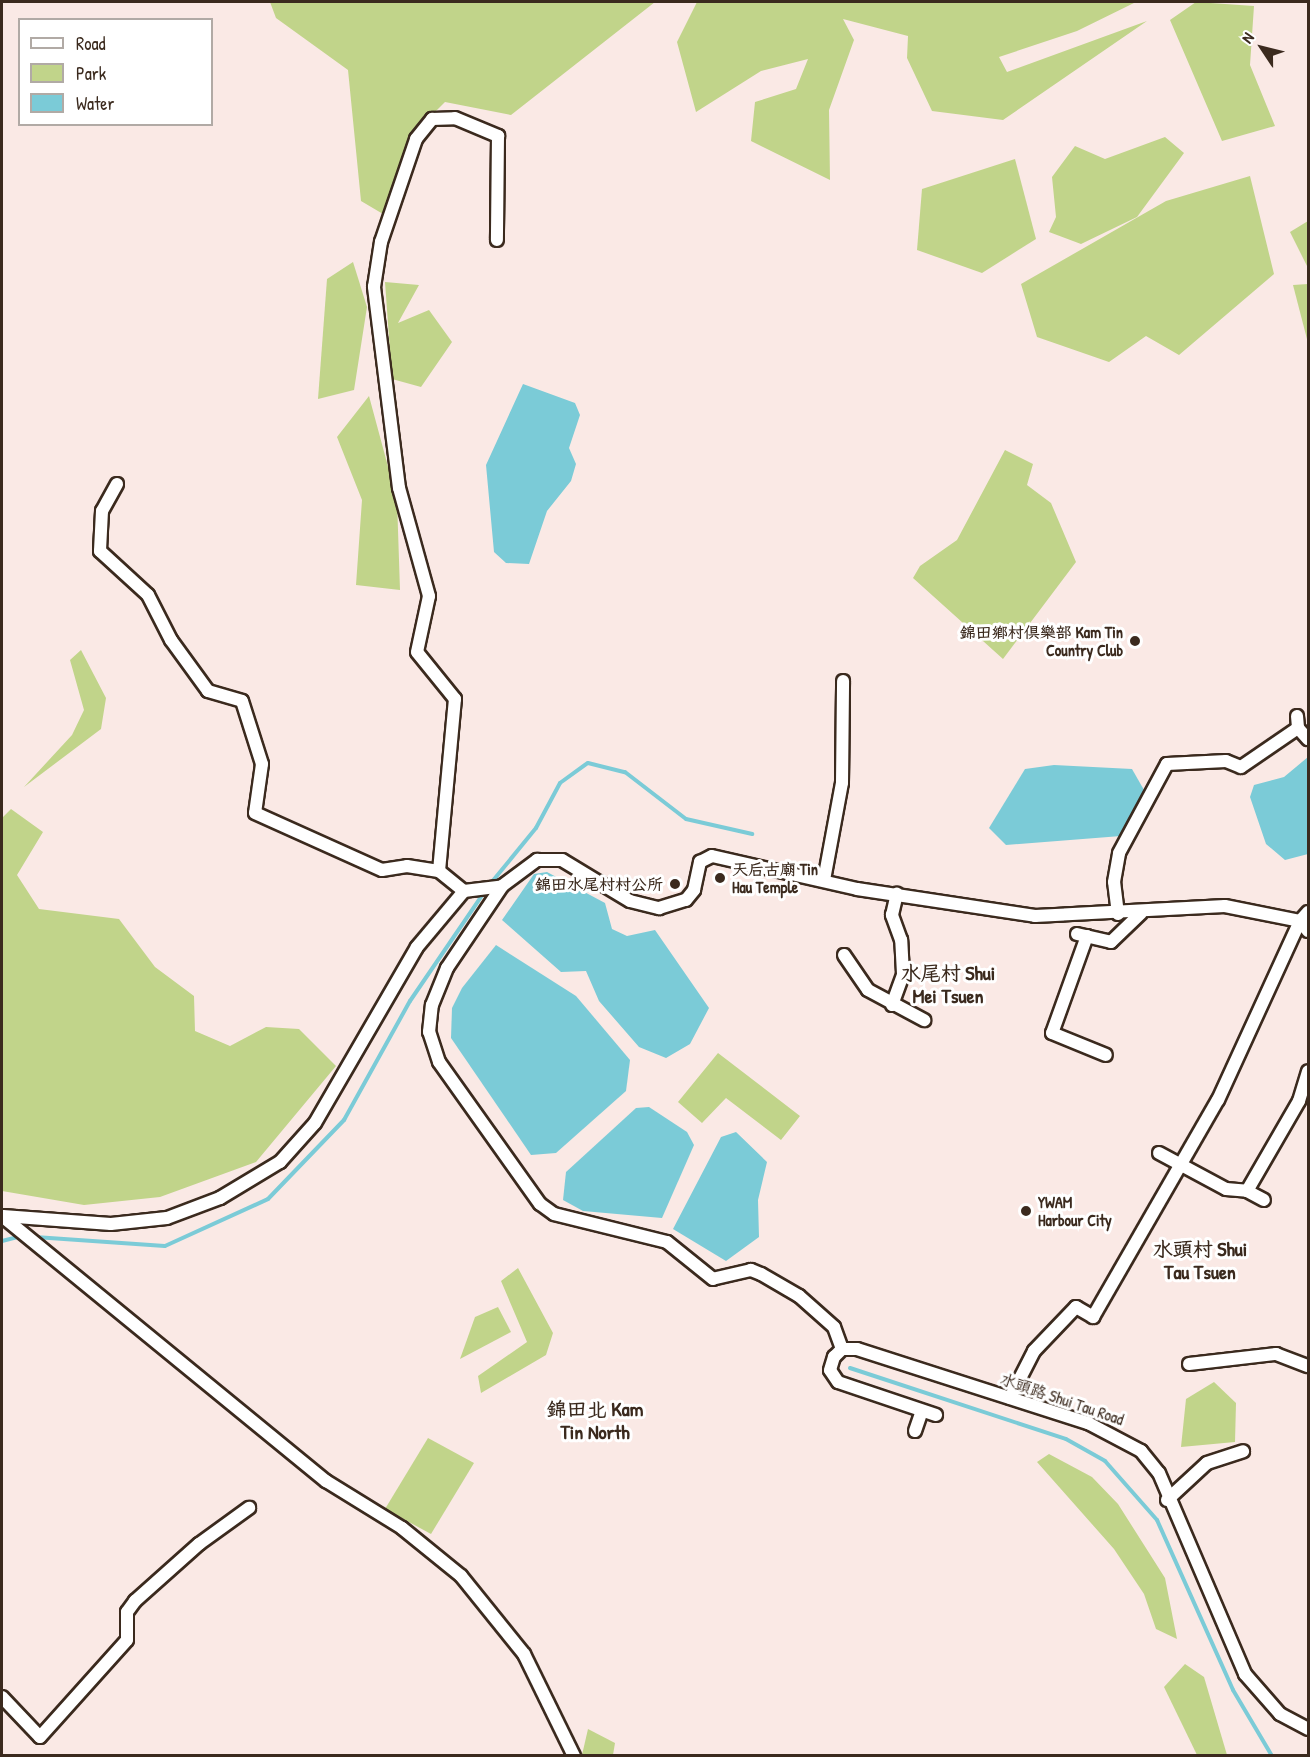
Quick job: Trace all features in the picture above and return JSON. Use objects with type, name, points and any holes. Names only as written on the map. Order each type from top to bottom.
[{"type":"street","points":[[439,871],[455,699],[417,652],[429,597],[399,489],[374,286],[381,242],[416,139],[432,119],[455,118],[498,136],[496,240]]},
{"type":"street","points":[[117,484],[102,511],[100,551],[148,595],[171,640],[208,691],[242,701],[262,764],[255,813],[382,870],[407,866],[439,871],[464,891],[478,891],[502,886]]},
{"type":"street","points":[[824,880],[842,783],[843,681]]},
{"type":"street","points":[[1118,914],[1114,882],[1119,853],[1167,764],[1226,761],[1241,768],[1298,722],[1308,739]]},
{"type":"street","points":[[936,1415],[838,1382],[830,1370],[842,1349],[834,1327],[761,1274],[751,1270],[713,1279],[667,1242],[554,1214],[540,1204],[439,1062],[429,1032],[432,1005],[447,968],[502,886],[537,860],[562,860],[644,907],[686,900],[705,857],[897,894],[1035,916],[1141,913],[1225,906],[1304,916]]},
{"type":"street","points":[[464,891],[417,946],[315,1123],[280,1162],[220,1198],[167,1218],[111,1224],[2,1216],[52,1252],[132,1327],[326,1481],[402,1528],[461,1575],[524,1654],[574,1755]]},
{"type":"street","points":[[892,1005],[903,974],[901,940],[892,915],[897,894]]},
{"type":"street","points":[[1106,1055],[1052,1033],[1082,935],[1111,942],[1141,913]]},
{"type":"street","points":[[1304,916],[1308,931]]},
{"type":"street","points":[[1010,1398],[1034,1351],[1076,1306],[1093,1317],[1218,1100],[1304,916]]},
{"type":"street","points":[[844,955],[868,990],[892,1005],[924,1020]]},
{"type":"street","points":[[1247,1191],[1299,1101],[1308,1071]]},
{"type":"street","points":[[1159,1153],[1226,1189],[1247,1191],[1264,1200]]},
{"type":"street","name":"水頭路 Shui Tau Road","points":[[842,1349],[1010,1398],[1121,1436],[1159,1473],[1167,1500],[1245,1674],[1281,1714],[1308,1729]]},
{"type":"street","points":[[1189,1364],[1276,1354],[1308,1366]]},
{"type":"street","points":[[915,1431],[922,1411]]},
{"type":"street","points":[[1167,1500],[1207,1463],[1243,1451]]},
{"type":"street","points":[[2,1697],[40,1737],[127,1640],[127,1612],[135,1601],[249,1508]]},
{"type":"green space","points":[[270,2],[655,2],[511,115],[445,102],[408,139],[383,214],[361,201],[348,70],[276,18]]},
{"type":"green space","points":[[697,2],[1136,2],[1077,31],[999,57],[1007,72],[1147,21],[1003,120],[932,111],[907,58],[908,36],[843,19],[854,40],[829,110],[830,180],[751,141],[755,102],[796,89],[808,59],[761,71],[696,112],[677,42]]},
{"type":"green space","points":[[1196,2],[1254,6],[1250,65],[1275,126],[1222,141],[1170,20]]},
{"type":"green space","points":[[1165,137],[1184,153],[1137,217],[1081,244],[1049,232],[1056,217],[1052,177],[1075,146],[1105,159]]},
{"type":"green space","points":[[1015,159],[1036,239],[982,273],[917,250],[922,189]]},
{"type":"green space","points":[[1250,176],[1274,274],[1179,355],[1146,336],[1109,362],[1037,337],[1021,284],[1166,201]]},
{"type":"green space","points":[[1308,221],[1308,268],[1290,232]]},
{"type":"green space","points":[[353,262],[367,307],[354,390],[318,399],[327,279]]},
{"type":"green space","points":[[385,282],[419,285],[398,323],[429,310],[452,342],[421,387],[392,379]]},
{"type":"green space","points":[[1308,284],[1308,343],[1293,285]]},
{"type":"green space","points":[[369,396],[397,500],[400,590],[356,585],[362,500],[337,437]]},
{"type":"green space","points":[[1005,450],[1033,464],[1027,485],[1051,503],[1076,562],[1003,659],[913,578],[920,566],[957,540]]},
{"type":"green space","points":[[81,650],[106,698],[101,729],[24,787],[72,735],[84,710],[70,660]]},
{"type":"green space","points":[[11,809],[43,832],[17,875],[39,909],[119,919],[155,967],[194,996],[195,1031],[230,1046],[266,1027],[299,1029],[336,1066],[256,1162],[160,1197],[84,1205],[2,1191],[2,818]]},
{"type":"green space","points":[[718,1053],[800,1116],[781,1140],[726,1098],[702,1123],[678,1102]]},
{"type":"green space","points":[[518,1268],[553,1333],[546,1355],[481,1393],[478,1376],[527,1342],[501,1281]]},
{"type":"green space","points":[[498,1307],[511,1332],[460,1359],[475,1317]]},
{"type":"green space","points":[[1214,1382],[1236,1403],[1235,1442],[1181,1447],[1186,1399]]},
{"type":"green space","points":[[428,1438],[474,1463],[431,1534],[385,1509]]},
{"type":"green space","points":[[1049,1454],[1092,1477],[1118,1504],[1165,1578],[1177,1639],[1156,1629],[1144,1594],[1114,1549],[1037,1462]]},
{"type":"green space","points":[[1185,1664],[1204,1677],[1227,1755],[1197,1755],[1164,1687]]},
{"type":"green space","points":[[588,1729],[615,1743],[613,1755],[582,1755]]},
{"type":"water","points":[[523,384],[575,403],[580,415],[569,448],[576,464],[571,481],[547,511],[529,564],[506,563],[494,552],[486,465]]},
{"type":"water","points":[[1308,757],[1308,854],[1285,860],[1266,844],[1250,797],[1254,785],[1284,777]]},
{"type":"water","points":[[1054,765],[1132,769],[1144,790],[1121,836],[1006,845],[989,828],[1025,769]]},
{"type":"water","points":[[547,872],[605,903],[612,929],[627,936],[655,930],[709,1008],[690,1044],[666,1058],[639,1047],[599,1001],[586,971],[561,972],[502,920],[534,874]]},
{"type":"water","points":[[496,945],[576,996],[630,1060],[626,1091],[556,1153],[531,1155],[451,1038],[452,1008],[462,988]]},
{"type":"water","points":[[649,1107],[687,1132],[694,1145],[662,1218],[583,1211],[563,1200],[566,1172],[636,1108]]},
{"type":"water","points":[[736,1132],[767,1162],[758,1200],[759,1237],[726,1261],[673,1229],[721,1137]]},
{"type":"waterway","points":[[491,883],[536,828],[560,783],[588,763],[625,772],[686,819],[752,834]]},
{"type":"waterway","points":[[35,1237],[165,1246],[268,1199],[344,1120],[410,1001],[485,891]]},
{"type":"waterway","points":[[2,1241],[22,1236]]},
{"type":"waterway","points":[[850,1368],[1066,1439],[1105,1461],[1157,1520],[1233,1690],[1272,1756]]},
{"type":"place","name":"錦田鄉村俱樂部 Kam Tin Country Club","points":[[1135,641]]},
{"type":"place","name":"天后古廟 Tin Hau Temple","points":[[720,878]]},
{"type":"place","name":"錦田水尾村村公所","points":[[675,884]]},
{"type":"place","name":"YWAM Harbour City","points":[[1026,1211]]},
{"type":"district","name":"水尾村 Shui Mei Tsuen","points":[[948,984]]},
{"type":"district","name":"水頭村 Shui Tau Tsuen","points":[[1200,1260]]},
{"type":"district","name":"錦田北 Kam Tin North","points":[[595,1420]]}]
